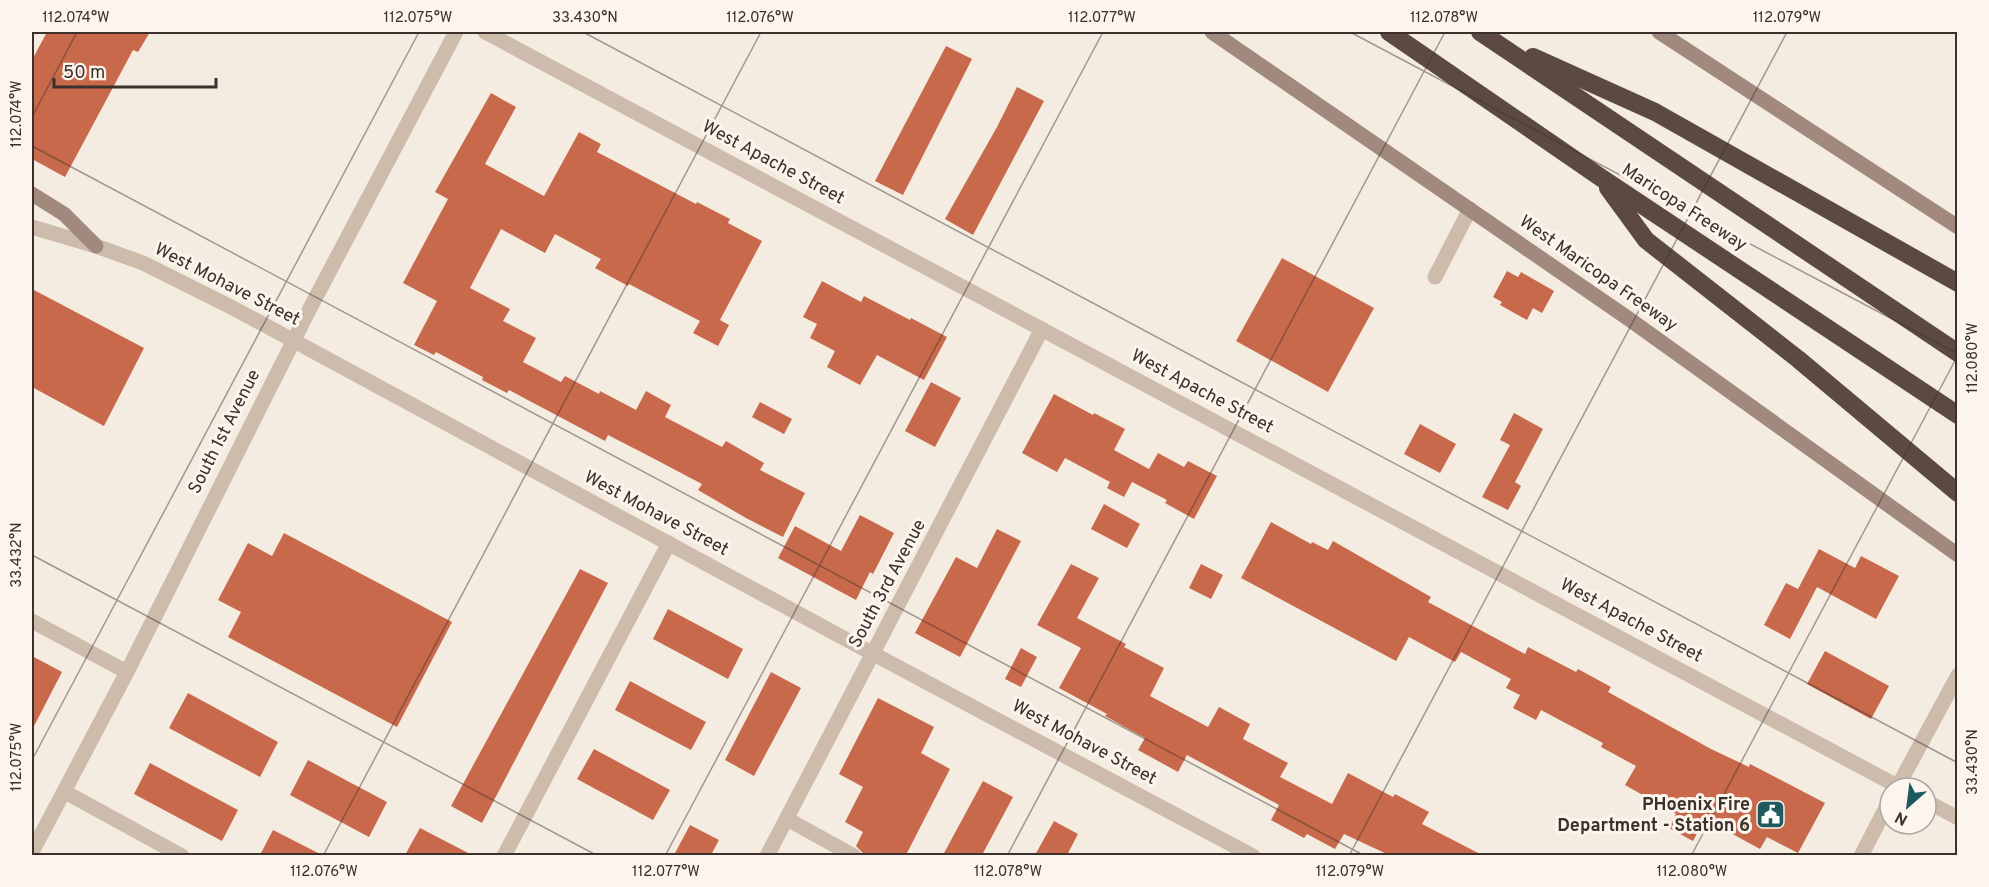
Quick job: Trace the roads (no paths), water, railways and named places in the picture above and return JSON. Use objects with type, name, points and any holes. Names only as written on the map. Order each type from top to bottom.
[{"type":"highway","name":"Maricopa Freeway","points":[[1389,32],[1600,177],[1958,416]]},
{"type":"highway","name":"Maricopa Freeway","points":[[1483,33],[1958,352]]},
{"type":"highway","points":[[1483,33],[1655,112],[1958,284]]},
{"type":"highway","points":[[1600,177],[1646,240],[1798,359],[1958,493]]},
{"type":"main road","name":"West Maricopa Freeway","points":[[1212,32],[1470,209],[1798,439],[1958,555]]},
{"type":"main road","points":[[1659,32],[1958,227]]},
{"type":"main road","points":[[32,194],[64,214],[96,246]]},
{"type":"street","name":"South 1st Avenue","points":[[32,852],[127,672],[293,341],[456,32]]},
{"type":"street","name":"West Apache Street","points":[[484,32],[1878,776]]},
{"type":"street","points":[[1435,277],[1470,209]]},
{"type":"street","name":"West Mohave Street","points":[[32,227],[143,263],[1253,855]]},
{"type":"street","name":"South 3rd Avenue","points":[[767,855],[1042,329]]},
{"type":"street","points":[[504,855],[669,543]]},
{"type":"street","points":[[32,621],[127,672]]},
{"type":"street","points":[[1904,776],[1958,675]]},
{"type":"street","points":[[65,792],[182,855]]},
{"type":"street","points":[[1938,807],[1958,818]]},
{"type":"street","points":[[787,819],[854,855]]},
{"type":"street","points":[[1861,855],[1878,823]]},
{"type":"place","name":"PHoenix Fire Department - Station 6","points":[[1771,815]]}]
